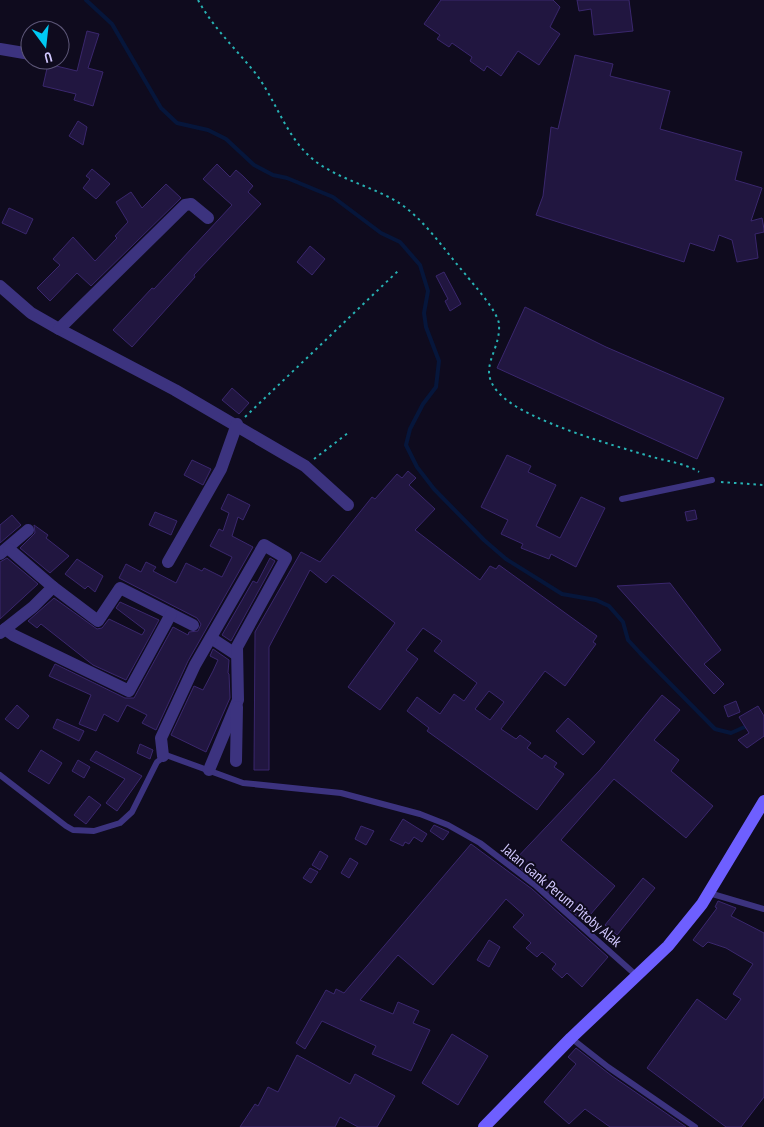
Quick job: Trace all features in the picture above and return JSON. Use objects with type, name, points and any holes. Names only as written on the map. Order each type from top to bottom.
[{"type":"street","points":[[0,49],[20,52]]},
{"type":"street","points":[[58,329],[185,205],[191,204],[208,218]]},
{"type":"street","points":[[0,286],[31,313],[58,329],[237,424],[304,466],[348,505]]},
{"type":"street","points":[[168,562],[220,469],[237,424]]},
{"type":"street","points":[[28,530],[4,551],[98,620],[120,588],[193,624]]},
{"type":"street","points":[[163,756],[161,738],[195,665],[264,545],[286,558],[237,647],[236,761]]},
{"type":"street","points":[[2,631],[33,608],[52,587]]},
{"type":"street","points":[[2,631],[129,691],[171,614]]},
{"type":"street","points":[[211,638],[237,655]]},
{"type":"street","points":[[208,770],[238,700]]},
{"type":"street","points":[[484,1127],[571,1038],[668,946],[709,893],[764,801]]},
{"type":"lane","points":[[622,499],[712,480]]},
{"type":"lane","points":[[0,775],[66,826],[73,830],[94,831],[120,823],[132,812],[157,762],[163,756]]},
{"type":"lane","name":"Jalan Gank Perum Pitoby Alak","points":[[163,756],[174,756],[252,786],[348,794],[420,814],[448,825],[480,843],[535,885],[637,976]]},
{"type":"lane","points":[[709,893],[764,909]]},
{"type":"lane","points":[[571,1038],[695,1127]]},
{"type":"path","points":[[198,0],[214,26],[257,75],[295,140],[304,151],[328,169],[383,195],[415,216],[468,278],[490,307],[499,324],[487,374],[492,385],[504,398],[541,419],[609,445],[694,469],[712,480],[730,484],[764,485]]},
{"type":"path","points":[[237,424],[399,270]]},
{"type":"path","points":[[304,466],[348,433]]},
{"type":"building","points":[[441,0],[553,0],[560,7],[550,27],[560,34],[539,65],[518,51],[501,76],[487,66],[484,71],[470,61],[472,57],[452,43],[449,47],[437,39],[440,35],[424,24]]},
{"type":"building","points":[[577,0],[629,0],[633,31],[594,35],[591,9],[579,11]]},
{"type":"building","points":[[87,31],[99,34],[88,68],[103,72],[93,106],[74,100],[76,94],[43,86],[47,70],[77,71]]},
{"type":"building","points":[[575,55],[613,64],[610,76],[670,91],[660,129],[742,152],[735,180],[762,188],[751,221],[762,218],[764,232],[755,234],[758,258],[737,262],[732,240],[719,235],[714,251],[690,243],[684,262],[536,215],[543,196],[551,127],[558,129]]},
{"type":"building","points":[[78,121],[87,127],[83,145],[69,136]]},
{"type":"building","points":[[217,164],[230,177],[236,170],[243,176],[253,186],[248,192],[261,204],[194,275],[195,277],[132,347],[113,330],[232,205],[203,179]]},
{"type":"building","points":[[92,169],[110,184],[96,199],[83,188],[90,179],[86,176]]},
{"type":"building","points":[[166,184],[181,198],[91,286],[77,273],[50,301],[37,288],[60,265],[53,259],[73,237],[95,261],[117,238],[115,236],[128,222],[116,202],[131,192],[142,208]]},
{"type":"building","points":[[9,208],[33,219],[26,234],[2,223]]},
{"type":"building","points":[[310,246],[325,259],[312,275],[297,262]]},
{"type":"building","points":[[444,272],[461,304],[450,311],[445,301],[448,299],[436,276]]},
{"type":"building","points":[[525,307],[606,347],[724,398],[697,459],[497,368]]},
{"type":"building","points":[[232,388],[249,403],[239,414],[222,400]]},
{"type":"building","points":[[507,455],[531,466],[528,472],[556,485],[536,526],[560,538],[581,497],[605,508],[576,567],[551,554],[549,559],[521,548],[523,544],[501,534],[508,520],[481,507]]},
{"type":"building","points":[[192,460],[211,469],[203,485],[184,475]]},
{"type":"building","points":[[408,471],[416,478],[409,485],[435,509],[415,530],[480,580],[490,566],[496,569],[499,565],[597,636],[593,642],[596,644],[565,686],[545,671],[501,729],[516,739],[520,735],[531,743],[527,748],[542,759],[545,755],[557,763],[554,767],[564,774],[537,810],[427,731],[429,728],[407,711],[417,697],[440,714],[454,694],[464,701],[477,683],[434,651],[442,641],[423,628],[406,650],[418,659],[380,710],[348,687],[395,623],[333,575],[326,583],[310,570],[269,647],[269,770],[254,770],[255,632],[301,552],[320,562],[372,497],[375,499],[397,474],[402,478]],"holes":[[[489,691],[504,702],[490,720],[475,709]]]},
{"type":"building","points":[[228,494],[250,505],[243,520],[238,517],[232,536],[253,547],[188,661],[156,730],[142,723],[147,715],[127,705],[118,722],[104,714],[96,731],[79,724],[91,695],[49,676],[55,664],[125,698],[134,698],[173,627],[188,635],[189,632],[198,631],[201,624],[197,618],[119,578],[126,564],[141,572],[146,562],[156,567],[153,571],[176,583],[186,563],[202,571],[204,568],[222,577],[232,557],[210,546],[219,529],[223,531],[229,513],[221,509]]},
{"type":"building","points":[[695,510],[697,519],[687,521],[685,512]]},
{"type":"building","points":[[155,512],[177,521],[171,535],[149,525]]},
{"type":"building","points":[[12,515],[21,525],[0,543],[0,525]]},
{"type":"building","points":[[34,525],[48,535],[46,538],[69,556],[50,573],[20,548],[35,533]]},
{"type":"building","points":[[7,558],[38,584],[0,619],[0,562]]},
{"type":"building","points":[[270,558],[275,561],[231,641],[222,635],[253,581],[257,583]]},
{"type":"building","points":[[77,559],[103,576],[95,592],[88,586],[85,589],[65,574]]},
{"type":"building","points":[[670,583],[721,650],[704,664],[724,684],[714,694],[617,586]]},
{"type":"building","points":[[54,598],[97,629],[102,628],[109,619],[142,635],[145,630],[116,608],[120,602],[159,620],[126,680],[93,665],[41,624],[37,628],[28,621]]},
{"type":"building","points":[[213,649],[229,660],[230,698],[206,752],[171,735],[194,686],[203,690],[213,671],[218,660],[210,656]]},
{"type":"building","points":[[662,695],[680,710],[654,740],[679,760],[671,771],[713,806],[686,838],[614,779],[561,840],[615,886],[584,922],[513,862],[600,770]]},
{"type":"building","points":[[736,701],[740,712],[728,717],[724,706]]},
{"type":"building","points":[[17,705],[29,716],[18,729],[5,719]]},
{"type":"building","points":[[758,706],[764,716],[764,736],[747,748],[738,740],[749,733],[739,717]]},
{"type":"building","points":[[568,718],[595,742],[583,755],[556,731]]},
{"type":"building","points":[[57,719],[84,731],[79,741],[53,728]]},
{"type":"building","points":[[140,744],[153,750],[150,759],[137,753]]},
{"type":"building","points":[[41,750],[62,763],[49,784],[28,771]]},
{"type":"building","points":[[96,751],[142,776],[117,811],[106,803],[125,779],[90,760]]},
{"type":"building","points":[[78,760],[90,767],[84,778],[72,771]]},
{"type":"building","points":[[89,796],[101,805],[86,824],[74,815]]},
{"type":"building","points":[[403,819],[427,834],[422,842],[414,837],[409,844],[405,842],[403,846],[390,840]]},
{"type":"building","points":[[434,825],[449,832],[443,840],[430,831]]},
{"type":"building","points":[[361,826],[374,831],[366,845],[355,839]]},
{"type":"building","points":[[471,844],[532,889],[608,957],[582,987],[567,973],[562,978],[552,969],[556,964],[542,952],[537,957],[526,948],[531,943],[513,927],[524,915],[506,899],[433,985],[398,955],[360,1000],[393,1014],[398,1002],[419,1011],[413,1023],[430,1030],[411,1071],[372,1054],[376,1046],[322,1021],[305,1049],[296,1043],[326,990],[334,994],[336,989],[344,993]]},
{"type":"building","points":[[320,851],[328,856],[320,870],[312,865]]},
{"type":"building","points":[[350,858],[358,863],[349,878],[341,873]]},
{"type":"building","points":[[310,868],[318,872],[311,883],[303,878]]},
{"type":"building","points":[[643,878],[655,888],[617,935],[605,925]]},
{"type":"building","points":[[718,901],[736,908],[731,916],[764,933],[764,1097],[741,1127],[726,1127],[647,1068],[697,999],[726,1020],[741,999],[733,994],[753,964],[726,948],[708,942],[703,947],[693,940],[717,908],[715,907]]},
{"type":"building","points":[[489,940],[500,947],[489,967],[477,960]]},
{"type":"building","points":[[452,1034],[488,1056],[458,1105],[422,1083]]},
{"type":"building","points":[[576,1048],[612,1076],[686,1127],[610,1127],[585,1109],[569,1124],[544,1102],[576,1064],[568,1057]]},
{"type":"building","points":[[297,1055],[350,1084],[355,1074],[395,1096],[377,1127],[358,1127],[340,1117],[335,1127],[240,1127],[255,1104],[258,1106],[268,1087],[278,1092]]},
{"type":"waterway","points":[[86,0],[112,24],[161,108],[177,123],[208,130],[226,139],[254,165],[273,175],[287,178],[333,197],[381,233],[400,242],[420,265],[428,291],[424,313],[426,327],[439,361],[436,387],[423,404],[410,429],[406,445],[417,467],[434,489],[484,540],[506,559],[562,594],[596,600],[609,606],[623,622],[628,640],[715,729],[731,733],[749,725]]}]
